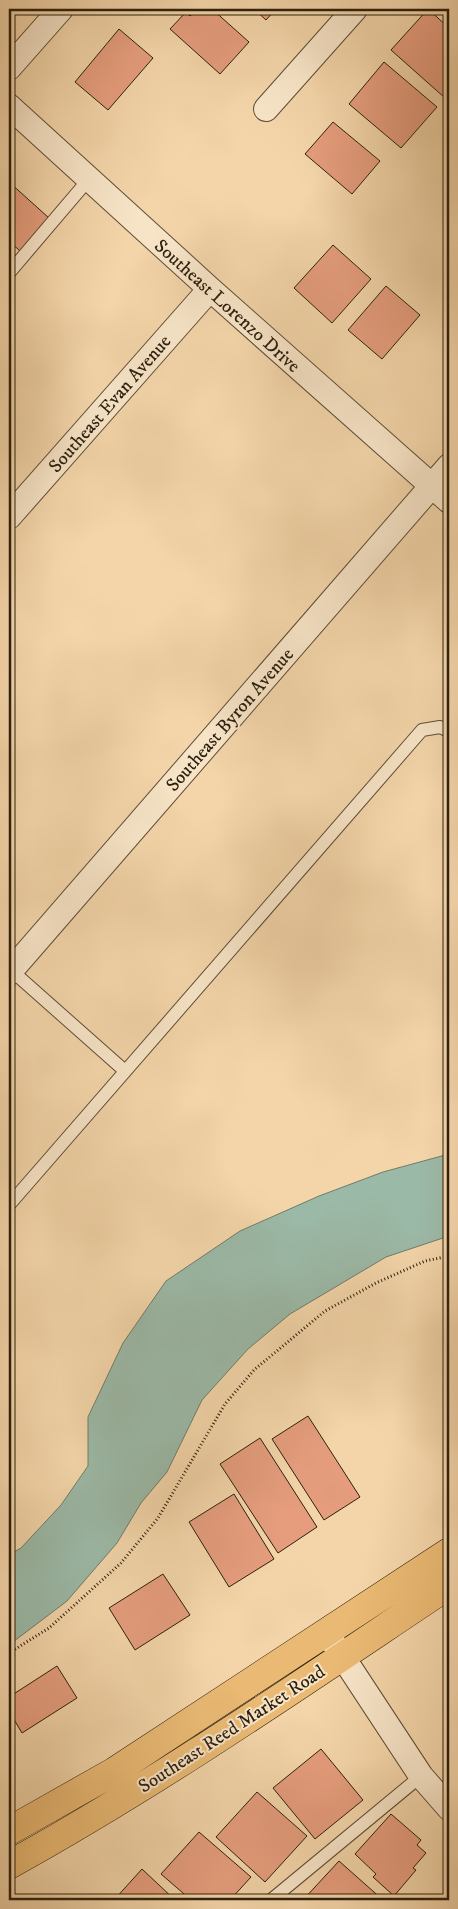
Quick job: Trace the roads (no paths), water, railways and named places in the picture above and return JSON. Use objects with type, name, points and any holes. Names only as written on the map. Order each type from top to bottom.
[{"type":"main road","name":"Southeast Reed Market Road","points":[[9,1831],[114,1771],[449,1552]]},
{"type":"main road","name":"Southeast Reed Market Road","points":[[9,1865],[64,1834],[342,1656],[449,1585]]},
{"type":"street","points":[[9,68],[61,9]]},
{"type":"street","points":[[266,109],[355,9]]},
{"type":"street","name":"Southeast Lorenzo Drive","points":[[9,106],[210,289],[449,501]]},
{"type":"street","name":"Southeast Evan Avenue","points":[[9,517],[210,289]]},
{"type":"street","name":"Southeast Byron Avenue","points":[[10,970],[449,466]]},
{"type":"street","points":[[326,1633],[421,1776],[449,1808]]},
{"type":"lane","points":[[9,273],[89,179]]},
{"type":"lane","points":[[9,1204],[422,730],[440,727],[449,730]]},
{"type":"lane","points":[[10,970],[125,1071]]},
{"type":"lane","points":[[271,1900],[421,1776]]}]
